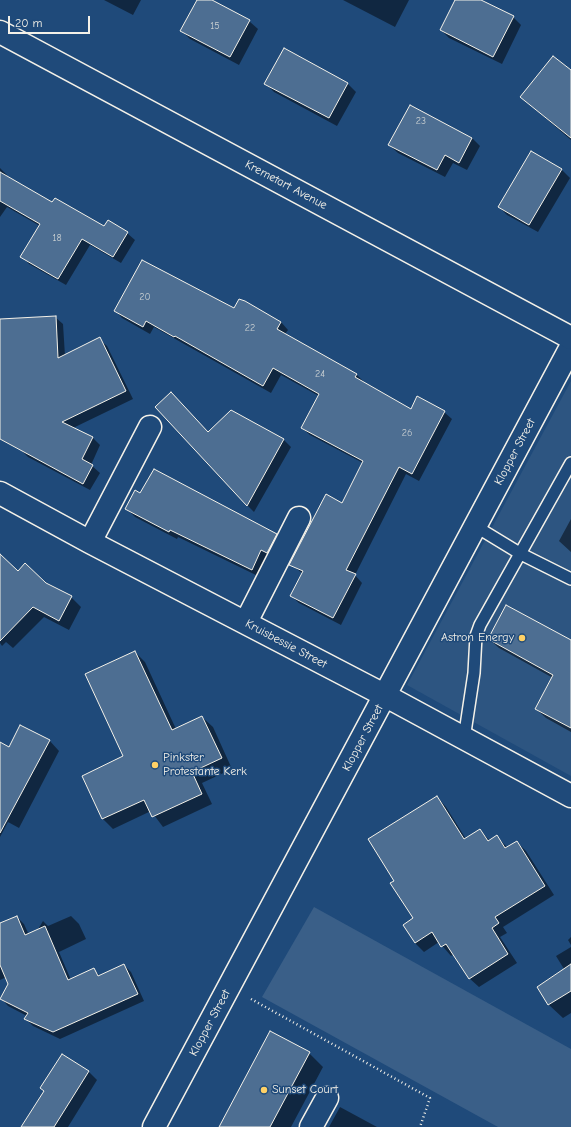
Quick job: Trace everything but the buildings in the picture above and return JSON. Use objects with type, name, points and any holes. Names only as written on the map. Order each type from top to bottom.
[{"type":"street","name":"Kremetart Avenue","points":[[0,32],[571,338]]},
{"type":"street","name":"Klopper Street","points":[[154,1127],[571,348]]},
{"type":"street","points":[[90,542],[150,427]]},
{"type":"street","name":"Kruisbessie Street","points":[[0,493],[90,542],[386,696],[571,796]]},
{"type":"street","points":[[246,622],[299,518]]},
{"type":"street","points":[[311,1127],[327,1098]]},
{"type":"lane","points":[[464,739],[474,673],[476,636],[480,625],[571,463]]},
{"type":"lane","points":[[475,526],[521,554],[571,579]]},
{"type":"path","points":[[229,987],[430,1098],[420,1127]]},
{"type":"shaded area","points":[[571,381],[571,776],[407,685]]},
{"type":"shaded area","points":[[314,907],[571,1049],[571,1127],[498,1127],[262,997]]},
{"type":"place","name":"Astron Energy","points":[[522,638]]},
{"type":"place","name":"Pinkster Protestante Kerk","points":[[155,765]]},
{"type":"place","name":"Sunset Court","points":[[264,1090]]}]
